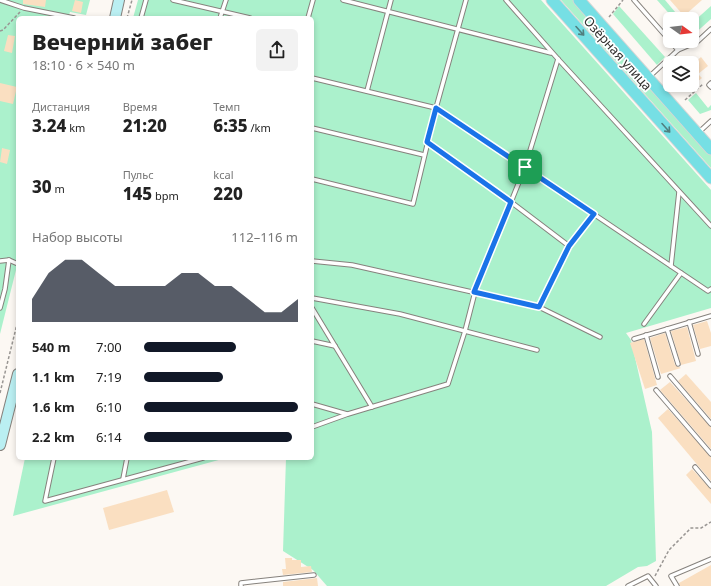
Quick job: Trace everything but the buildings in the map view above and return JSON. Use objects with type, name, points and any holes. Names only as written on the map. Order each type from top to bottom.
[{"type":"main road","name":"Озёрная улица","points":[[552,0],[711,178]]},
{"type":"main road","name":"Озёрная улица","points":[[580,0],[711,149]]},
{"type":"street","points":[[115,16],[119,0]]},
{"type":"street","points":[[0,445],[16,382]]},
{"type":"lane","points":[[0,0],[24,8],[64,16]]},
{"type":"lane","points":[[14,4],[15,0]]},
{"type":"lane","points":[[142,16],[146,0]]},
{"type":"lane","points":[[173,0],[241,16]]},
{"type":"lane","points":[[221,16],[226,0]]},
{"type":"lane","points":[[309,16],[313,0]]},
{"type":"lane","points":[[343,0],[552,53]]},
{"type":"lane","points":[[367,91],[390,0]]},
{"type":"lane","points":[[314,179],[413,204],[421,175],[427,142],[466,0]]},
{"type":"lane","points":[[506,0],[552,53],[711,226]]},
{"type":"lane","points":[[634,0],[678,50]]},
{"type":"lane","points":[[648,78],[678,50],[697,42],[711,29]]},
{"type":"lane","points":[[314,425],[448,384],[465,332],[474,292],[525,167],[558,59]]},
{"type":"lane","points":[[314,78],[436,108],[708,291],[711,289]]},
{"type":"lane","points":[[697,133],[711,121]]},
{"type":"lane","points":[[314,128],[424,155]]},
{"type":"lane","points":[[427,142],[511,202],[569,246]]},
{"type":"lane","points":[[671,266],[679,192]]},
{"type":"lane","points":[[539,307],[569,246],[594,214]]},
{"type":"lane","points":[[0,308],[5,289],[9,260]]},
{"type":"lane","points":[[0,261],[9,260],[16,263]]},
{"type":"lane","points":[[314,261],[352,265],[539,307],[600,337]]},
{"type":"lane","points":[[644,324],[681,273]]},
{"type":"lane","points":[[0,291],[5,289]]},
{"type":"lane","points":[[314,298],[400,314],[536,350]]},
{"type":"lane","points":[[314,311],[372,407]]},
{"type":"lane","points":[[634,339],[710,316],[711,322]]},
{"type":"lane","points":[[689,322],[698,354]]},
{"type":"lane","points":[[667,329],[678,364]]},
{"type":"lane","points":[[646,335],[658,377]]},
{"type":"lane","points":[[314,341],[335,346]]},
{"type":"lane","points":[[670,376],[711,424]]},
{"type":"lane","points":[[656,390],[711,454]]},
{"type":"lane","points":[[314,405],[348,414]]},
{"type":"lane","points":[[54,460],[44,501],[195,460]]},
{"type":"lane","points":[[123,479],[127,460]]},
{"type":"lane","points":[[695,467],[711,486]]},
{"type":"lane","points":[[677,586],[671,576],[711,560]]},
{"type":"lane","points":[[241,586],[241,583],[314,575]]},
{"type":"lane","points":[[628,586],[648,576],[656,586]]},
{"type":"path","points":[[128,16],[132,0]]},
{"type":"path","points":[[609,17],[623,0]]},
{"type":"path","points":[[17,16],[24,8]]},
{"type":"path","points":[[0,31],[4,30],[16,17]]},
{"type":"path","points":[[685,100],[706,81],[710,85]]},
{"type":"path","points":[[0,394],[16,328]]},
{"type":"path","points":[[653,581],[669,550],[691,528],[701,528],[711,522]]},
{"type":"green space","points":[[0,0],[90,0],[86,15],[70,12],[69,16],[16,16],[16,270],[0,334]]},
{"type":"green space","points":[[138,0],[541,0],[711,190],[711,308],[626,333],[631,340],[652,432],[656,561],[647,566],[638,567],[606,586],[327,586],[313,570],[283,551],[286,460],[314,460],[314,16],[134,16]]},
{"type":"green space","points":[[561,0],[574,0],[711,155],[711,168]]},
{"type":"green space","points":[[657,0],[665,0],[675,12],[668,12]]},
{"type":"green space","points":[[619,6],[664,56],[657,65],[613,14]]},
{"type":"green space","points":[[711,6],[711,19],[699,30],[699,17]]},
{"type":"green space","points":[[696,93],[708,108],[711,105],[711,110],[700,114],[688,100]]},
{"type":"green space","points":[[25,460],[219,460],[13,516]]},
{"type":"route","points":[[436,108],[525,167],[594,214],[569,246],[539,307],[474,292],[511,202],[427,142],[436,108]]}]
